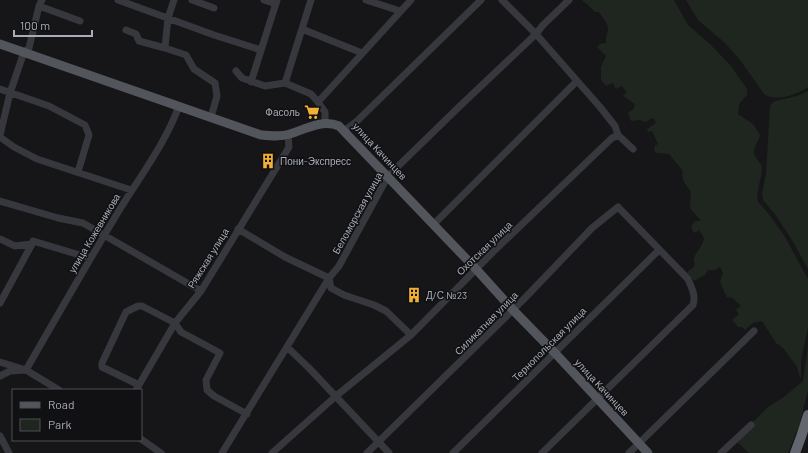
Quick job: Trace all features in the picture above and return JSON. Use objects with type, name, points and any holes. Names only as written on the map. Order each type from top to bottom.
[{"type":"highway","points":[[795,453],[802,437],[808,415]]},
{"type":"main road","points":[[0,44],[261,135],[288,135],[325,123]]},
{"type":"main road","name":"улица Качинцев","points":[[325,123],[332,123],[345,130],[648,453]]},
{"type":"street","points":[[165,48],[168,18],[174,0]]},
{"type":"street","points":[[192,0],[214,8]]},
{"type":"street","points":[[251,82],[276,2],[264,0]]},
{"type":"street","points":[[285,83],[311,0]]},
{"type":"street","points":[[366,0],[400,11]]},
{"type":"street","points":[[318,102],[411,0]]},
{"type":"street","points":[[345,130],[357,121],[480,0]]},
{"type":"street","points":[[502,0],[536,34],[600,106],[616,126],[618,135],[633,149]]},
{"type":"street","name":"Беломорская улица","points":[[222,453],[329,278],[339,266],[388,176],[536,34],[543,25],[569,0]]},
{"type":"street","points":[[122,1],[214,35],[261,50]]},
{"type":"street","points":[[80,21],[41,3],[29,48],[24,52],[10,93],[0,136],[14,147],[37,159],[131,190]]},
{"type":"street","points":[[302,29],[362,52]]},
{"type":"street","points":[[126,30],[136,34],[139,41],[186,55],[194,69],[215,83],[217,96],[211,117]]},
{"type":"street","points":[[236,71],[242,78],[251,82],[265,86],[285,83],[310,94],[325,112],[325,123]]},
{"type":"street","points":[[433,225],[577,81]]},
{"type":"street","points":[[0,90],[49,106],[85,125],[89,134],[78,172]]},
{"type":"street","name":"улица Кожевникова","points":[[26,370],[90,258],[166,136],[179,106]]},
{"type":"street","name":"Ряжская улица","points":[[138,387],[175,323],[201,291],[289,147],[288,135]]},
{"type":"street","name":"Охотская улица","points":[[272,453],[336,396],[411,335],[476,269],[612,138],[618,135]]},
{"type":"street","points":[[0,201],[58,218],[83,223],[201,291]]},
{"type":"street","name":"Силикатная улица","points":[[367,453],[513,310],[592,228],[618,207],[659,250]]},
{"type":"street","points":[[238,230],[285,257],[329,278],[331,288],[344,295],[374,305],[386,311],[411,335]]},
{"type":"street","points":[[0,239],[15,246],[32,244],[33,241],[90,258]]},
{"type":"street","points":[[0,303],[32,244]]},
{"type":"street","points":[[542,453],[693,305],[695,299],[694,292],[688,279],[659,250]]},
{"type":"street","name":"Тернопольская улица","points":[[453,453],[659,250]]},
{"type":"street","points":[[138,387],[102,367],[102,363],[126,312],[138,306],[142,306],[175,323],[181,332],[220,353],[206,380],[207,390],[214,396],[247,414]]},
{"type":"street","points":[[629,453],[754,331]]},
{"type":"street","points":[[287,347],[336,396],[389,453]]},
{"type":"street","points":[[0,362],[26,370],[57,389]]},
{"type":"street","points":[[0,376],[10,371],[26,370]]},
{"type":"street","points":[[721,453],[751,425]]},
{"type":"street","points":[[0,436],[9,453]]},
{"type":"street","points":[[142,440],[161,453]]},
{"type":"green space","points":[[674,0],[688,25],[710,44],[731,66],[747,89],[747,95],[739,104],[738,114],[753,124],[760,135],[754,151],[762,167],[758,190],[758,202],[785,237],[808,279],[808,328],[801,361],[800,378],[797,367],[783,348],[776,343],[762,321],[753,323],[745,330],[742,327],[738,327],[732,320],[739,314],[736,310],[741,306],[731,297],[727,298],[720,282],[723,273],[720,267],[715,270],[708,270],[705,275],[694,281],[687,272],[693,268],[695,264],[695,255],[704,238],[699,230],[695,233],[692,230],[692,225],[695,221],[701,221],[690,208],[691,192],[683,180],[683,171],[669,154],[656,153],[654,150],[655,146],[658,144],[652,131],[648,132],[647,129],[656,123],[653,118],[645,122],[640,120],[631,121],[628,112],[633,110],[635,105],[623,95],[627,93],[622,86],[616,89],[613,83],[606,86],[601,80],[601,67],[606,56],[597,47],[600,44],[606,43],[608,28],[599,12],[595,12],[582,1]]},
{"type":"green space","points":[[686,0],[808,0],[808,87],[798,93],[780,97],[764,94],[740,60],[725,43],[698,20]]},
{"type":"green space","points":[[808,91],[808,269],[777,217],[763,200],[762,193],[766,174],[770,107],[775,101],[797,96]]},
{"type":"green space","points":[[808,346],[808,390],[799,426],[788,453],[749,453],[735,440],[768,407],[784,397],[803,381]]},
{"type":"place","name":"Фасоль","points":[[312,112]]},
{"type":"place","name":"Пони-Экспресс","points":[[268,161]]},
{"type":"place","name":"Д/С №23","points":[[414,295]]}]
